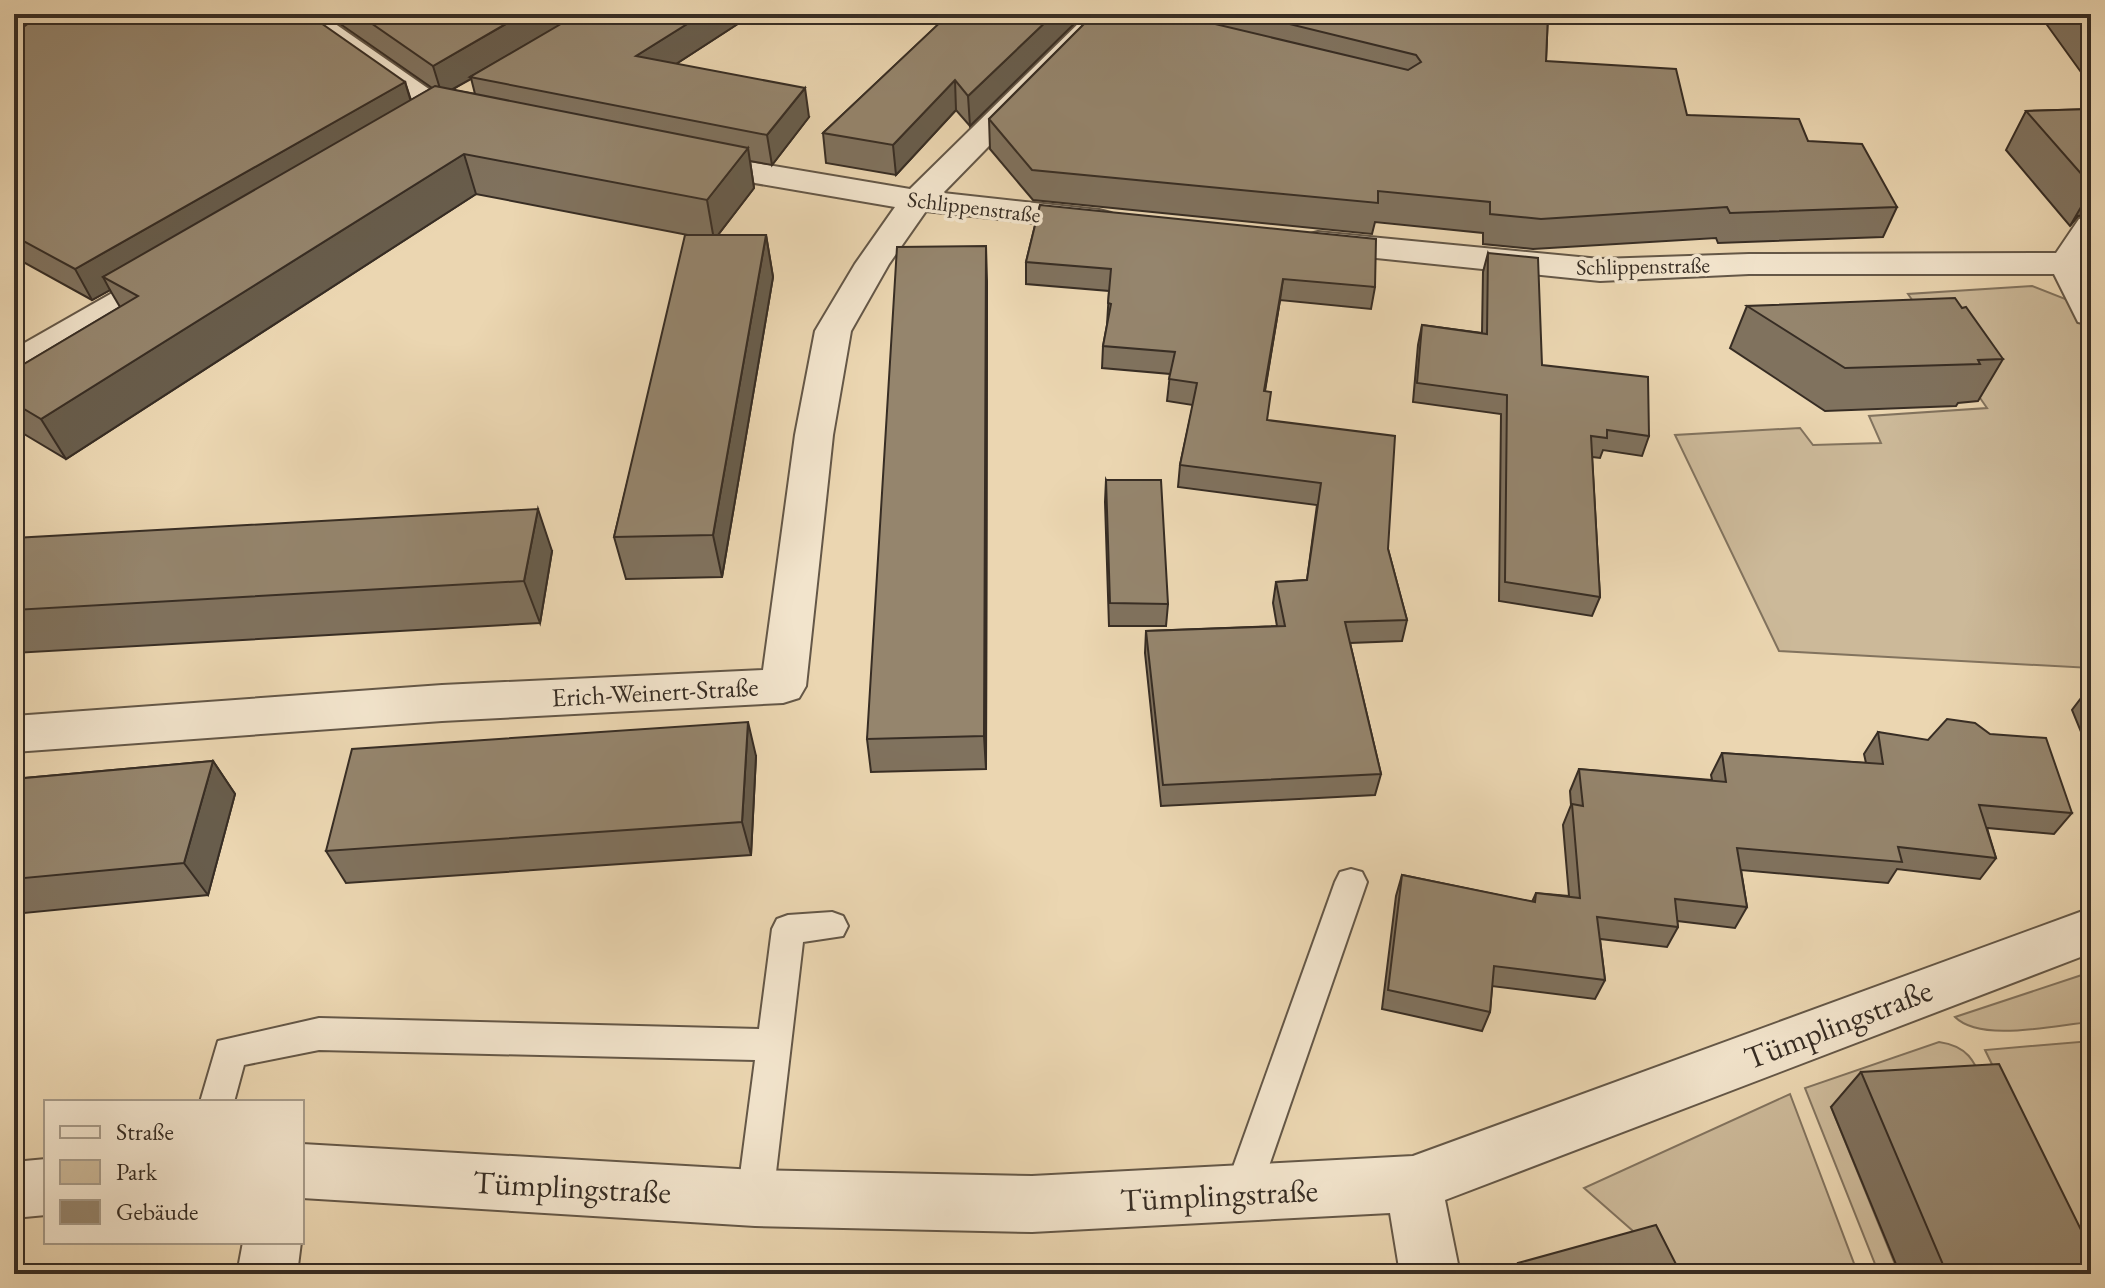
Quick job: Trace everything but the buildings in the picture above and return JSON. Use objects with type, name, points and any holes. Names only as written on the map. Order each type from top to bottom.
[{"type":"street","points":[[302,14],[426,118],[501,123]]},
{"type":"street","points":[[916,201],[1108,17]]},
{"type":"street","points":[[426,118],[478,89]]},
{"type":"street","name":"Schlippenstraße","points":[[672,158],[781,180],[916,201],[1126,223]]},
{"type":"street","name":"Erich-Weinert-Straße","points":[[14,734],[442,703],[783,686],[814,435],[833,331],[864,275],[916,201]]},
{"type":"street","points":[[2091,226],[2066,263],[2091,314]]},
{"type":"street","name":"Schlippenstraße","points":[[1284,239],[1600,270],[1749,264],[2066,263]]},
{"type":"street","points":[[14,365],[191,261]]},
{"type":"street","name":"Tümplingstraße","points":[[304,1171],[755,1198],[1032,1204],[1413,1184],[2091,930]]},
{"type":"street","points":[[1413,1184],[1430,1274]]},
{"type":"street","points":[[14,1190],[44,1187]]},
{"type":"street","points":[[267,1274],[272,1244]]},
{"type":"lane","points":[[1241,1195],[1351,882]]},
{"type":"lane","points":[[755,1198],[788,929],[832,926]]},
{"type":"lane","points":[[218,1100],[230,1052],[319,1034],[773,1045]]},
{"type":"green space","points":[[2032,286],[2068,300],[2091,329],[2091,668],[1779,651],[1675,435],[1800,428],[1813,445],[1881,443],[1869,416],[1987,408],[1908,294]]},
{"type":"green space","points":[[2091,972],[2091,1022],[2000,1031],[1967,1025],[1955,1017]]},
{"type":"green space","points":[[2091,1041],[2091,1267],[1985,1050]]},
{"type":"green space","points":[[1939,1042],[1967,1054],[1990,1097],[1831,1107],[1899,1274],[1879,1274],[1805,1088]]},
{"type":"green space","points":[[1790,1094],[1858,1274],[1682,1274],[1584,1188]]}]
